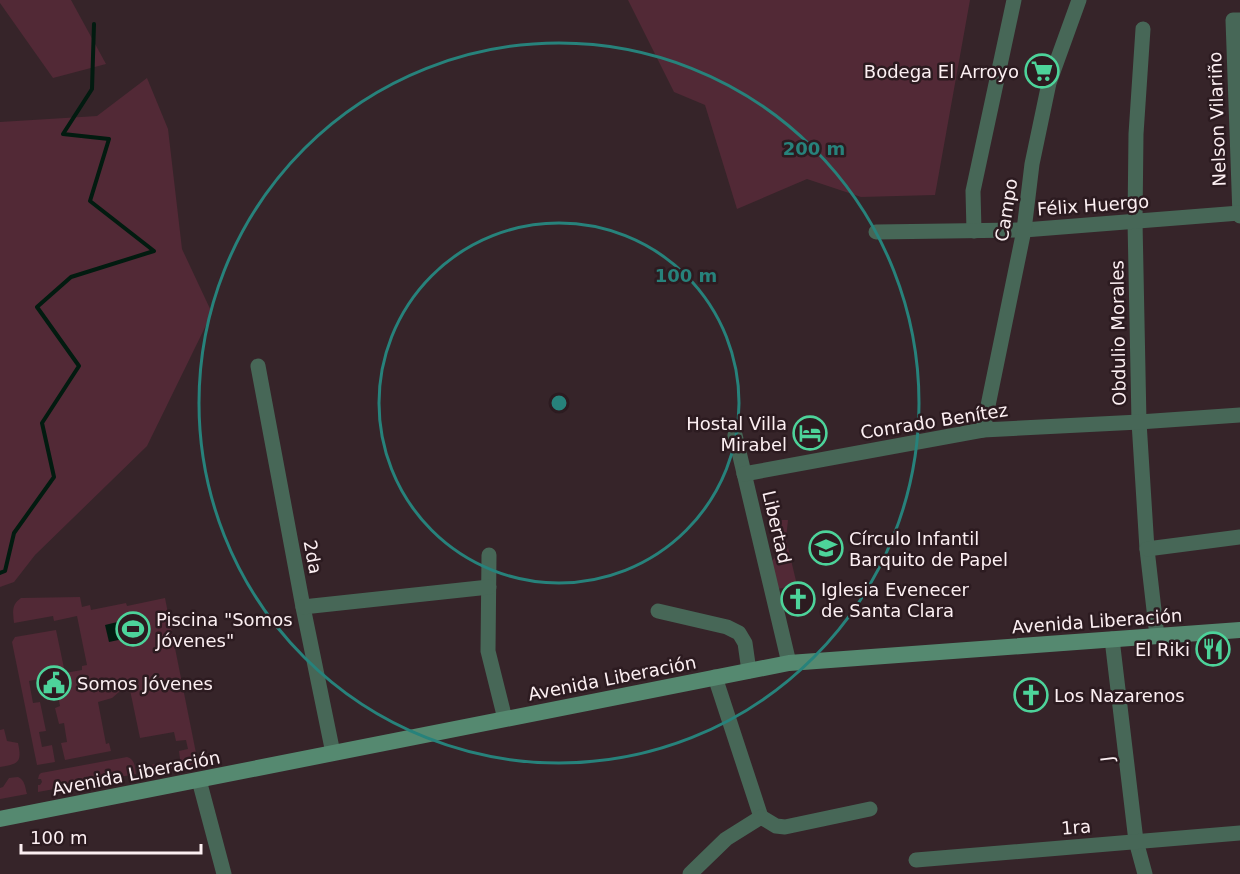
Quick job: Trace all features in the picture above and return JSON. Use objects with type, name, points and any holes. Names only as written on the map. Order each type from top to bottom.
[{"type":"main road","name":"Avenida Liberación","points":[[0,819],[789,663],[1240,630]]},
{"type":"street","points":[[974,231],[973,191],[1014,0]]},
{"type":"street","name":"Campo","points":[[983,430],[1023,230],[1032,164],[1049,83],[1079,0]]},
{"type":"street","name":"Nelson Vilariño","points":[[1237,20],[1240,214]]},
{"type":"street","name":"Obdulio Morales","points":[[1143,29],[1136,134],[1135,221],[1139,422],[1147,549],[1157,636]]},
{"type":"street","name":"Félix Huergo","points":[[876,232],[1023,230],[1240,214]]},
{"type":"street","name":"2da","points":[[258,366],[333,753]]},
{"type":"street","name":"Conrado Benítez","points":[[744,474],[983,430],[1240,415]]},
{"type":"street","name":"Libertad","points":[[735,435],[789,663]]},
{"type":"street","points":[[1147,549],[1240,537]]},
{"type":"street","points":[[489,555],[488,651],[505,719]]},
{"type":"street","points":[[303,607],[489,587]]},
{"type":"street","points":[[658,611],[728,627],[739,633],[745,643],[749,671]]},
{"type":"street","name":"J","points":[[1112,639],[1136,841],[1145,874]]},
{"type":"street","points":[[715,678],[761,818],[776,826],[785,827],[870,810]]},
{"type":"street","points":[[199,780],[224,874]]},
{"type":"street","points":[[690,874],[726,839],[761,818]]},
{"type":"street","name":"1ra","points":[[916,860],[1240,833]]},
{"type":"shaded area","points":[[0,0],[71,0],[106,64],[53,78]]},
{"type":"shaded area","points":[[628,0],[970,0],[935,195],[861,197],[807,179],[737,209],[705,105],[674,92]]},
{"type":"shaded area","points":[[147,78],[168,129],[182,249],[212,313],[147,446],[35,555],[14,582],[0,587],[0,122],[97,116]]},
{"type":"shaded area","points":[[780,520],[788,520],[786,539],[797,585],[778,589],[772,561],[779,553],[777,539]]},
{"type":"shaded area","points":[[80,597],[82,607],[90,605],[91,610],[126,603],[127,606],[165,598],[198,763],[152,772],[151,765],[180,759],[179,751],[188,749],[186,740],[176,741],[174,732],[140,738],[130,690],[119,692],[112,698],[98,702],[106,744],[109,743],[111,751],[65,760],[61,743],[67,742],[64,723],[59,724],[55,708],[60,706],[54,676],[29,681],[33,703],[40,702],[46,731],[39,732],[42,747],[52,745],[55,762],[37,765],[12,642],[15,637],[56,630],[65,673],[82,670],[82,666],[87,665],[77,616],[54,621],[53,616],[14,623],[13,609],[21,598]]},
{"type":"shaded area","points":[[138,617],[142,635],[109,642],[105,625]]},
{"type":"shaded area","points":[[4,729],[7,741],[18,743],[20,754],[15,763],[0,767],[0,730]]},
{"type":"shaded area","points":[[127,757],[133,761],[136,774],[38,792],[38,785],[42,782],[38,779],[41,773]]},
{"type":"shaded area","points":[[18,777],[23,782],[27,794],[0,799],[0,788],[9,778]]},
{"type":"waterway","points":[[0,573],[5,571],[14,533],[54,477],[42,423],[79,366],[37,307],[71,277],[154,251],[90,201],[109,139],[63,134],[92,89],[94,24]]},
{"type":"place","name":"Bodega El Arroyo","points":[[1042,71]]},
{"type":"place","name":"Hostal Villa Mirabel","points":[[810,433]]},
{"type":"place","name":"Círculo Infantil Barquito de Papel","points":[[826,548]]},
{"type":"place","name":"Iglesia Evenecer de Santa Clara","points":[[798,599]]},
{"type":"place","name":"Piscina \"Somos Jóvenes\"","points":[[133,629]]},
{"type":"place","name":"El Riki","points":[[1213,649]]},
{"type":"place","name":"Somos Jóvenes","points":[[54,683]]},
{"type":"place","name":"Los Nazarenos","points":[[1031,695]]}]
